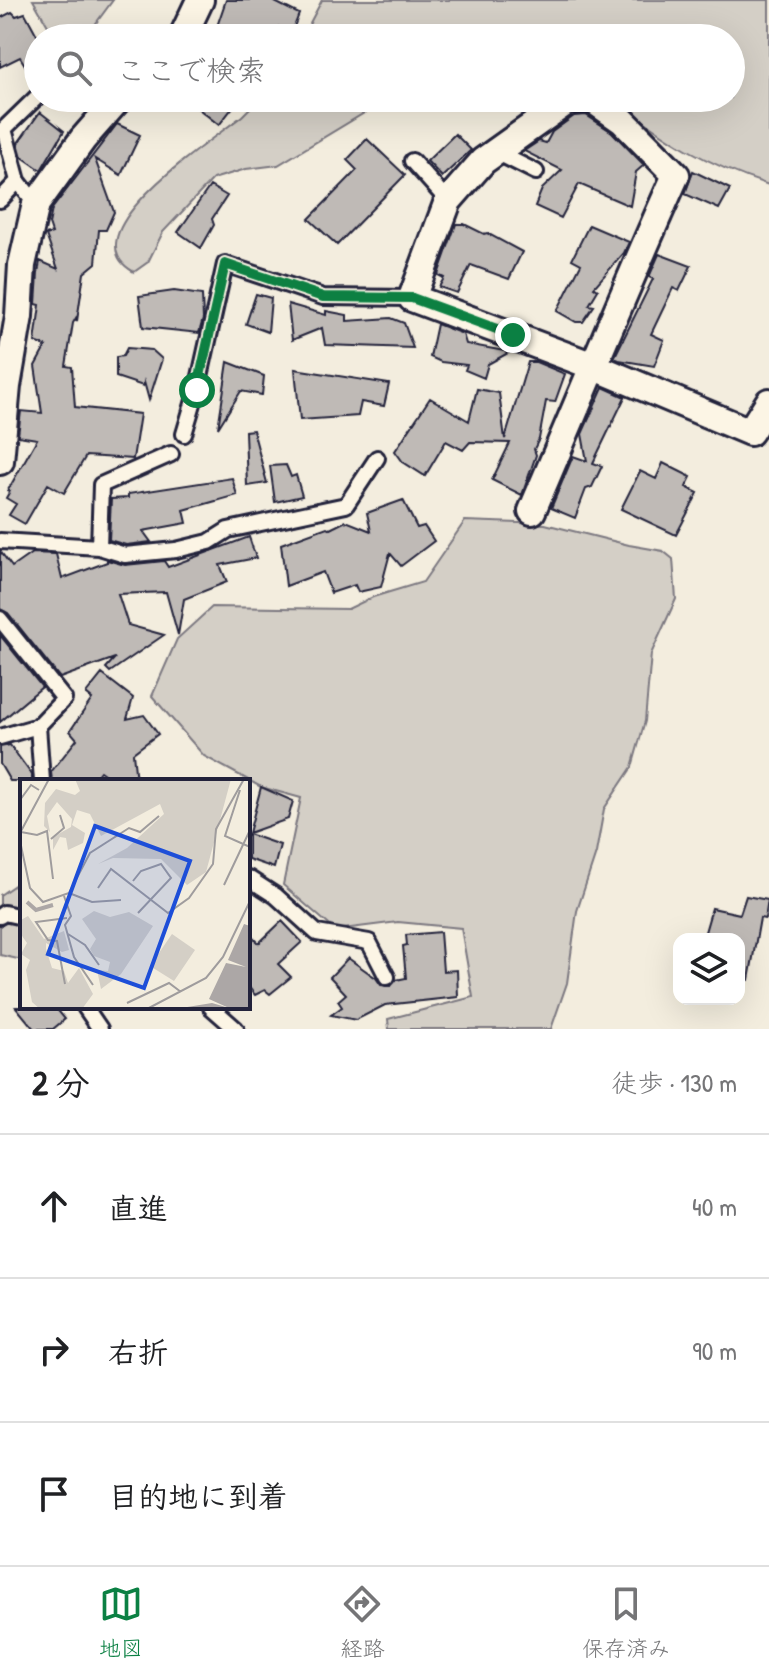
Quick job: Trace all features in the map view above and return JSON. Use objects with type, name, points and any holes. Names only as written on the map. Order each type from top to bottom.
[{"type":"street","points":[[189,24],[200,0]]},
{"type":"street","points":[[0,461],[7,386],[19,316],[22,265],[36,204],[107,112]]},
{"type":"street","points":[[552,112],[483,161],[448,201],[412,298],[593,366],[750,432],[769,402]]},
{"type":"street","points":[[532,511],[676,175],[611,112]]},
{"type":"lane","points":[[24,110],[4,129],[18,181],[36,204]]},
{"type":"lane","points":[[496,152],[536,172]]},
{"type":"lane","points":[[412,161],[448,201]]},
{"type":"lane","points":[[0,200],[18,181]]},
{"type":"lane","points":[[184,434],[225,264],[323,297],[412,298]]},
{"type":"lane","points":[[99,547],[101,485],[171,454]]},
{"type":"lane","points":[[0,541],[99,547],[125,555],[176,550],[209,542],[228,530],[346,505],[377,458]]},
{"type":"lane","points":[[0,619],[64,699],[38,726],[0,737]]},
{"type":"lane","points":[[38,726],[42,779]]},
{"type":"lane","points":[[250,879],[276,896],[317,933],[369,942],[387,977]]},
{"type":"lane","points":[[0,916],[4,913],[20,917]]},
{"type":"lane","points":[[86,1009],[100,1029]]},
{"type":"lane","points":[[213,1009],[236,1029]]},
{"type":"shaded area","points":[[33,0],[113,0],[95,24],[47,24]]},
{"type":"shaded area","points":[[322,0],[769,0],[769,185],[686,149],[632,112],[745,112],[745,24],[309,24]]},
{"type":"shaded area","points":[[246,112],[366,112],[278,165],[246,169],[213,179],[163,232],[148,262],[134,272],[118,255],[118,235],[130,212],[177,165]]},
{"type":"shaded area","points":[[465,521],[545,524],[663,551],[673,559],[676,599],[651,654],[645,721],[632,767],[604,809],[596,853],[577,911],[567,983],[551,1029],[389,1029],[388,1019],[473,997],[461,928],[398,922],[335,930],[283,885],[301,798],[261,787],[204,756],[152,696],[177,639],[212,607],[348,609],[373,597],[423,582]]},
{"type":"shaded area","points":[[20,881],[20,960],[0,955],[0,895]]},
{"type":"building","points":[[226,0],[271,0],[299,14],[295,24],[218,24]]},
{"type":"building","points":[[12,12],[16,16],[25,13],[31,24],[24,24],[24,63],[20,57],[0,67],[0,18]]},
{"type":"building","points":[[40,112],[64,131],[41,170],[22,157],[18,143]]},
{"type":"building","points":[[203,112],[229,112],[219,125]]},
{"type":"building","points":[[586,115],[612,132],[644,165],[636,172],[630,206],[579,184],[561,218],[535,206],[542,189],[562,170],[524,151],[539,141],[546,143],[552,132],[574,116]]},
{"type":"building","points":[[117,124],[140,135],[121,175],[95,159],[114,212],[106,230],[99,230],[96,263],[84,273],[66,366],[72,367],[75,407],[140,414],[133,459],[86,456],[64,493],[48,484],[25,524],[9,515],[16,504],[6,498],[37,439],[18,436],[21,411],[42,413],[35,366],[46,346],[35,342],[40,305],[36,304],[40,261],[58,269],[46,235],[52,233],[49,224],[52,209]]},
{"type":"building","points":[[455,134],[471,150],[442,177],[427,161]]},
{"type":"building","points":[[367,139],[405,175],[337,245],[309,219],[357,170],[347,160]]},
{"type":"building","points":[[693,171],[730,189],[719,209],[685,194]]},
{"type":"building","points":[[210,186],[227,196],[212,219],[214,225],[201,248],[178,232]]},
{"type":"building","points":[[456,224],[487,233],[522,252],[509,279],[471,265],[457,293],[439,287],[444,278],[438,275]]},
{"type":"building","points":[[589,225],[629,242],[624,253],[594,287],[598,290],[589,305],[594,306],[583,322],[576,322],[557,311],[581,264],[572,259]]},
{"type":"building","points":[[659,254],[691,266],[679,291],[673,288],[651,334],[664,340],[654,366],[614,358],[653,279],[649,277]]},
{"type":"building","points":[[174,291],[202,295],[203,319],[199,333],[143,327],[139,296]]},
{"type":"building","points":[[256,294],[271,298],[268,332],[246,324]]},
{"type":"building","points":[[288,304],[326,315],[326,311],[347,315],[347,321],[391,318],[404,323],[413,348],[325,345],[322,328],[292,340]]},
{"type":"building","points":[[437,324],[463,334],[466,344],[510,352],[488,364],[484,378],[465,370],[467,365],[441,362],[430,357]]},
{"type":"building","points":[[127,348],[152,350],[162,359],[149,400],[144,382],[143,386],[116,377],[116,357],[123,356]]},
{"type":"building","points":[[228,362],[264,376],[262,395],[241,391],[218,428]]},
{"type":"building","points":[[528,362],[536,362],[565,374],[555,402],[546,401],[539,439],[534,449],[536,455],[522,495],[492,480],[510,443],[470,442],[463,450],[446,441],[425,476],[403,462],[395,451],[430,398],[469,421],[477,389],[499,393],[505,439]]},
{"type":"building","points":[[295,369],[389,384],[384,406],[361,402],[358,416],[300,420]]},
{"type":"building","points":[[603,387],[625,397],[593,463],[602,466],[592,487],[586,489],[575,518],[551,508],[573,456],[587,461],[582,434]]},
{"type":"building","points":[[253,430],[267,483],[247,486],[245,431]]},
{"type":"building","points":[[663,463],[691,477],[686,487],[698,493],[676,535],[621,509],[640,471],[656,479]]},
{"type":"building","points":[[286,465],[291,477],[296,475],[302,496],[275,502],[270,466]]},
{"type":"building","points":[[232,478],[237,495],[184,510],[187,523],[143,531],[151,542],[126,545],[109,540],[111,499]]},
{"type":"building","points":[[403,500],[417,528],[424,526],[434,541],[401,566],[390,553],[381,587],[358,592],[355,585],[331,593],[323,572],[286,586],[281,544],[346,521],[371,531],[367,513]]},
{"type":"building","points":[[249,537],[256,558],[220,565],[227,582],[184,599],[178,635],[166,592],[118,594],[128,625],[164,635],[110,672],[106,668],[115,658],[60,678],[8,613],[0,609],[0,551],[12,567],[32,553],[56,554],[62,579],[107,560],[125,565],[164,561],[168,567]]},
{"type":"building","points":[[0,635],[42,687],[0,722]]},
{"type":"building","points":[[102,674],[133,698],[127,719],[144,715],[158,734],[133,753],[136,779],[111,779],[100,771],[94,779],[52,779],[51,772],[77,739],[70,731],[92,699],[86,694]]},
{"type":"building","points":[[10,745],[32,779],[10,781],[0,764],[0,747]]},
{"type":"building","points":[[261,787],[293,801],[288,819],[250,833]]},
{"type":"building","points":[[250,835],[280,845],[274,868],[250,860]]},
{"type":"building","points":[[746,896],[768,900],[765,919],[760,918],[749,980],[745,980],[745,933],[705,933],[712,908],[740,914]]},
{"type":"building","points":[[282,921],[302,942],[278,964],[291,977],[270,994],[265,990],[255,995],[250,989],[250,934],[259,943]]},
{"type":"building","points":[[440,932],[443,971],[457,970],[458,997],[385,1005],[356,1020],[331,1015],[342,1007],[338,1001],[346,994],[330,977],[348,958],[381,985],[391,986],[396,980],[406,978],[403,946],[407,945],[406,935]]},
{"type":"building","points":[[16,1007],[57,1009],[65,1019],[53,1029],[34,1029]]},
{"type":"route","points":[[197,390],[225,264],[323,297],[412,298],[513,335]]}]
